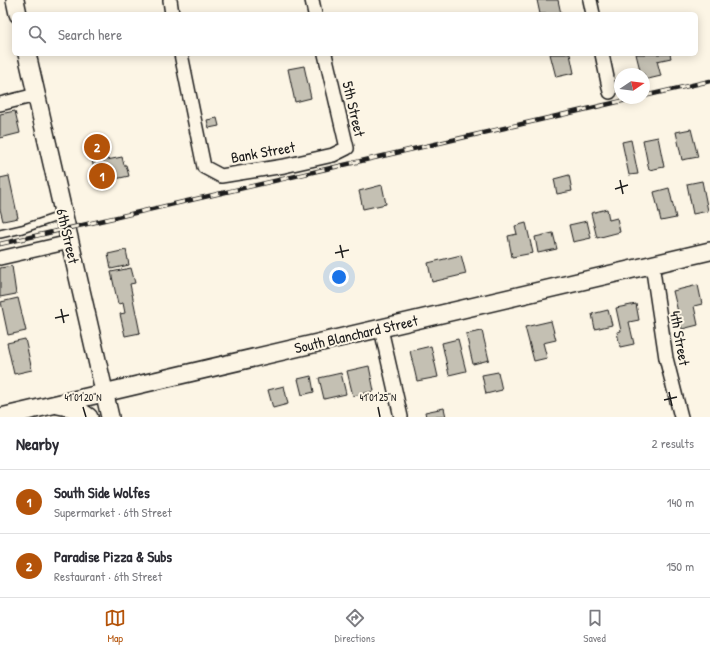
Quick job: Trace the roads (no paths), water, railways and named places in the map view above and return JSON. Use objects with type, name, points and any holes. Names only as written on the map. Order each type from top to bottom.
[{"type":"street","points":[[15,0],[18,12]]},
{"type":"street","points":[[170,0],[172,12]]},
{"type":"street","points":[[312,0],[315,12]]},
{"type":"street","points":[[590,0],[593,12]]},
{"type":"street","name":"6th Street","points":[[27,56],[110,417]]},
{"type":"street","name":"Bank Street","points":[[181,56],[204,167],[221,176],[284,166],[333,155],[347,148]]},
{"type":"street","name":"5th Street","points":[[325,56],[347,148]]},
{"type":"street","points":[[602,56],[610,92]]},
{"type":"street","points":[[0,104],[36,95]]},
{"type":"street","points":[[0,258],[70,242]]},
{"type":"street","name":"South Blanchard Street","points":[[2,417],[710,251]]},
{"type":"street","name":"4th Street","points":[[652,264],[666,358],[681,417]]},
{"type":"street","points":[[381,328],[401,417]]},
{"type":"street","points":[[56,404],[77,410],[88,417]]},
{"type":"lane","points":[[0,234],[22,229],[63,215]]},
{"type":"railway","points":[[650,95],[710,81]]},
{"type":"railway","points":[[0,244],[614,103]]},
{"type":"place","name":"Paradise Pizza & Subs","points":[[97,147]]},
{"type":"place","name":"South Side Wolfes","points":[[102,176]]}]
